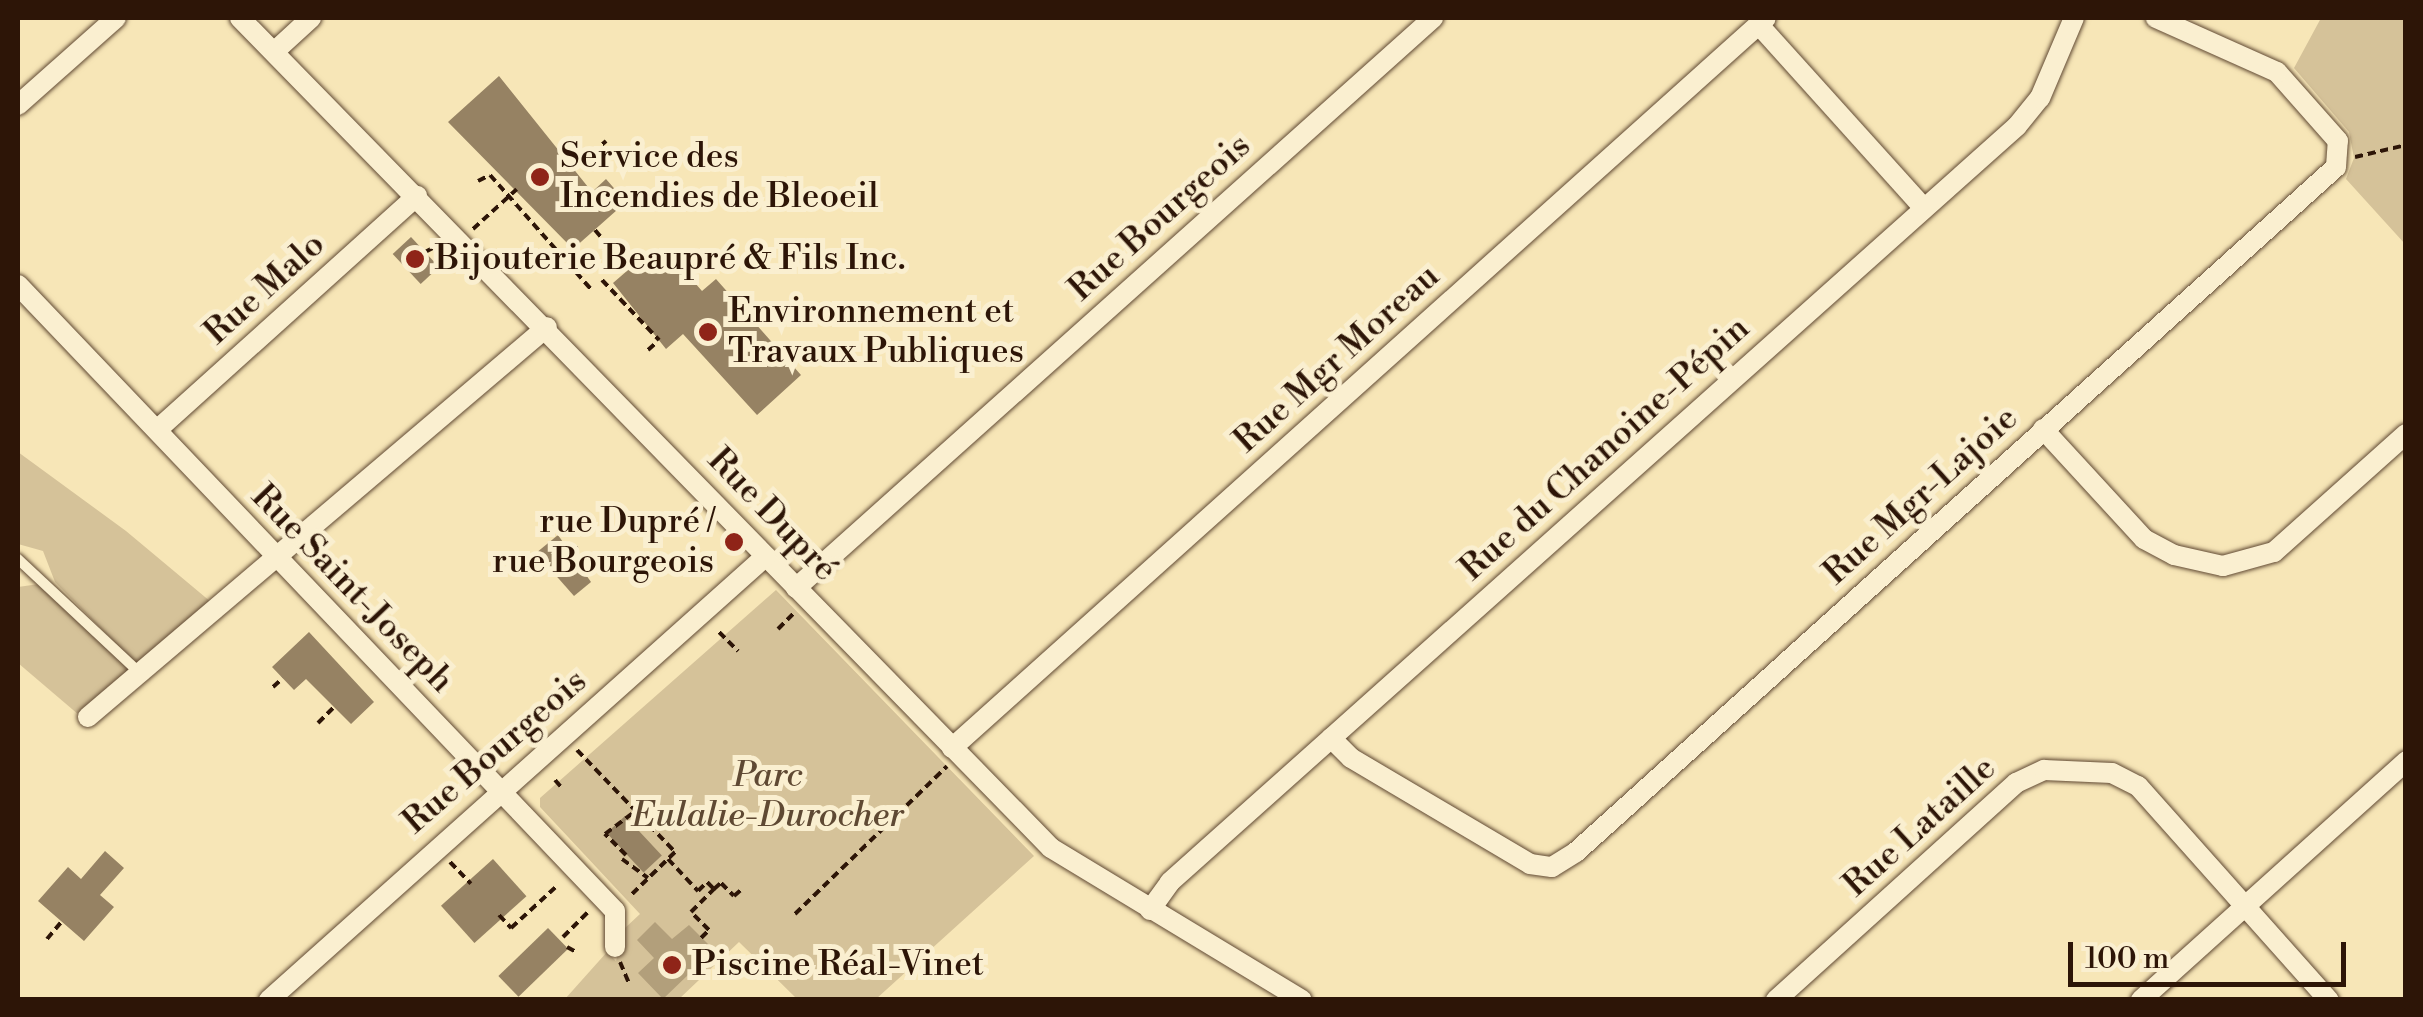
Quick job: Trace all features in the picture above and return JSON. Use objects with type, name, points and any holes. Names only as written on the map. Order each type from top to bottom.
[{"type":"street","points":[[18,106],[116,18]]},
{"type":"street","name":"Rue Dupré","points":[[240,18],[766,556],[797,598],[950,756],[1051,848],[1302,1000]]},
{"type":"street","points":[[275,51],[311,18]]},
{"type":"street","name":"Rue Bourgeois","points":[[797,598],[1433,18]]},
{"type":"street","name":"Rue du Chanoine-Pépin","points":[[1150,910],[1170,882],[2030,113],[2074,18]]},
{"type":"street","points":[[2156,18],[2277,72],[2334,136],[2341,154]]},
{"type":"street","points":[[1762,21],[1924,208]]},
{"type":"street","name":"Rue Mgr Moreau","points":[[950,756],[1762,21]]},
{"type":"street","name":"Rue Mgr-Lajoie","points":[[1331,738],[1350,758],[1530,864],[1562,863],[2333,170],[2341,154]]},
{"type":"street","name":"Rue Malo","points":[[157,430],[417,196]]},
{"type":"street","name":"Rue Saint-Joseph","points":[[18,285],[615,911],[614,951]]},
{"type":"street","points":[[88,717],[279,560],[546,328]]},
{"type":"street","points":[[2044,429],[2144,539],[2184,559],[2232,566],[2274,552],[2406,434]]},
{"type":"street","name":"Rue Bourgeois","points":[[269,1000],[498,790],[766,556]]},
{"type":"street","points":[[2141,1000],[2406,762]]},
{"type":"street","name":"Rue Lataille","points":[[1776,1000],[2027,775],[2104,772],[2132,781],[2245,906]]},
{"type":"street","points":[[2245,906],[2328,1000]]},
{"type":"lane","points":[[20,567],[141,674]]},
{"type":"path","points":[[573,170],[606,140]]},
{"type":"path","points":[[2341,154],[2406,145]]},
{"type":"path","points":[[478,182],[488,173],[591,290]]},
{"type":"path","points":[[472,230],[517,189]]},
{"type":"path","points":[[595,230],[622,262]]},
{"type":"path","points":[[602,280],[630,306],[658,341],[648,350]]},
{"type":"path","points":[[573,554],[578,543]]},
{"type":"path","points":[[778,629],[797,598]]},
{"type":"path","points":[[719,632],[738,651]]},
{"type":"path","points":[[273,687],[283,678]]},
{"type":"path","points":[[318,723],[334,707]]},
{"type":"path","points":[[582,756],[675,852],[626,900]]},
{"type":"path","points":[[785,906],[793,913],[927,789],[950,756]]},
{"type":"path","points":[[555,780],[562,788]]},
{"type":"path","points":[[629,821],[636,812]]},
{"type":"path","points":[[636,812],[604,834],[648,878]]},
{"type":"path","points":[[444,856],[470,884]]},
{"type":"path","points":[[668,859],[698,890],[706,882],[714,890]]},
{"type":"path","points":[[701,938],[709,930],[691,912],[721,883],[734,896],[742,890]]},
{"type":"path","points":[[499,915],[511,928],[558,884]]},
{"type":"path","points":[[563,937],[592,908]]},
{"type":"path","points":[[47,939],[62,921]]},
{"type":"path","points":[[567,947],[576,952]]},
{"type":"path","points":[[614,951],[628,971],[629,983]]},
{"type":"green space","points":[[2321,18],[2405,18],[2405,244],[2346,179],[2354,158],[2349,132],[2294,68]]},
{"type":"green space","points":[[18,452],[126,531],[211,602],[136,664],[55,582],[43,551],[18,544]]},
{"type":"green space","points":[[39,584],[131,670],[79,715],[18,663],[18,587]]},
{"type":"green space","name":"Parc Eulalie-Durocher","points":[[776,590],[1034,856],[876,999],[797,999],[739,942],[679,999],[565,999],[607,952],[616,961],[625,928],[640,914],[540,807],[540,798]]},
{"type":"shaded area","name":"Piscine Réal-Vinet","points":[[655,922],[672,939],[689,925],[714,950],[663,999],[638,973],[654,958],[637,940]]},
{"type":"building","points":[[499,76],[592,192],[606,179],[626,202],[573,249],[448,122]]},
{"type":"building","points":[[411,237],[439,267],[421,284],[393,254]]},
{"type":"building","name":"Environnement et Travaux Publiques","points":[[650,251],[671,274],[680,266],[702,291],[716,279],[801,375],[757,415],[683,334],[666,349],[613,283]]},
{"type":"building","points":[[558,535],[591,582],[574,596],[536,553]]},
{"type":"building","points":[[309,632],[374,702],[351,724],[306,679],[294,690],[272,667]]},
{"type":"building","points":[[625,816],[662,855],[644,873],[607,833]]},
{"type":"building","points":[[105,851],[124,868],[100,895],[114,907],[84,941],[38,901],[68,867],[81,879]]},
{"type":"building","points":[[493,859],[526,896],[474,943],[441,906]]},
{"type":"building","points":[[548,928],[568,949],[519,997],[498,976]]},
{"type":"place","name":"Service des Incendies de Bleoeil","points":[[540,177]]},
{"type":"place","name":"Bijouterie Beaupré & Fils Inc.","points":[[415,259]]},
{"type":"place","name":"Environnement et Travaux Publiques","points":[[708,332]]},
{"type":"place","name":"rue Dupré / rue Bourgeois","points":[[734,542]]},
{"type":"place","name":"Piscine Réal-Vinet","points":[[672,965]]}]
